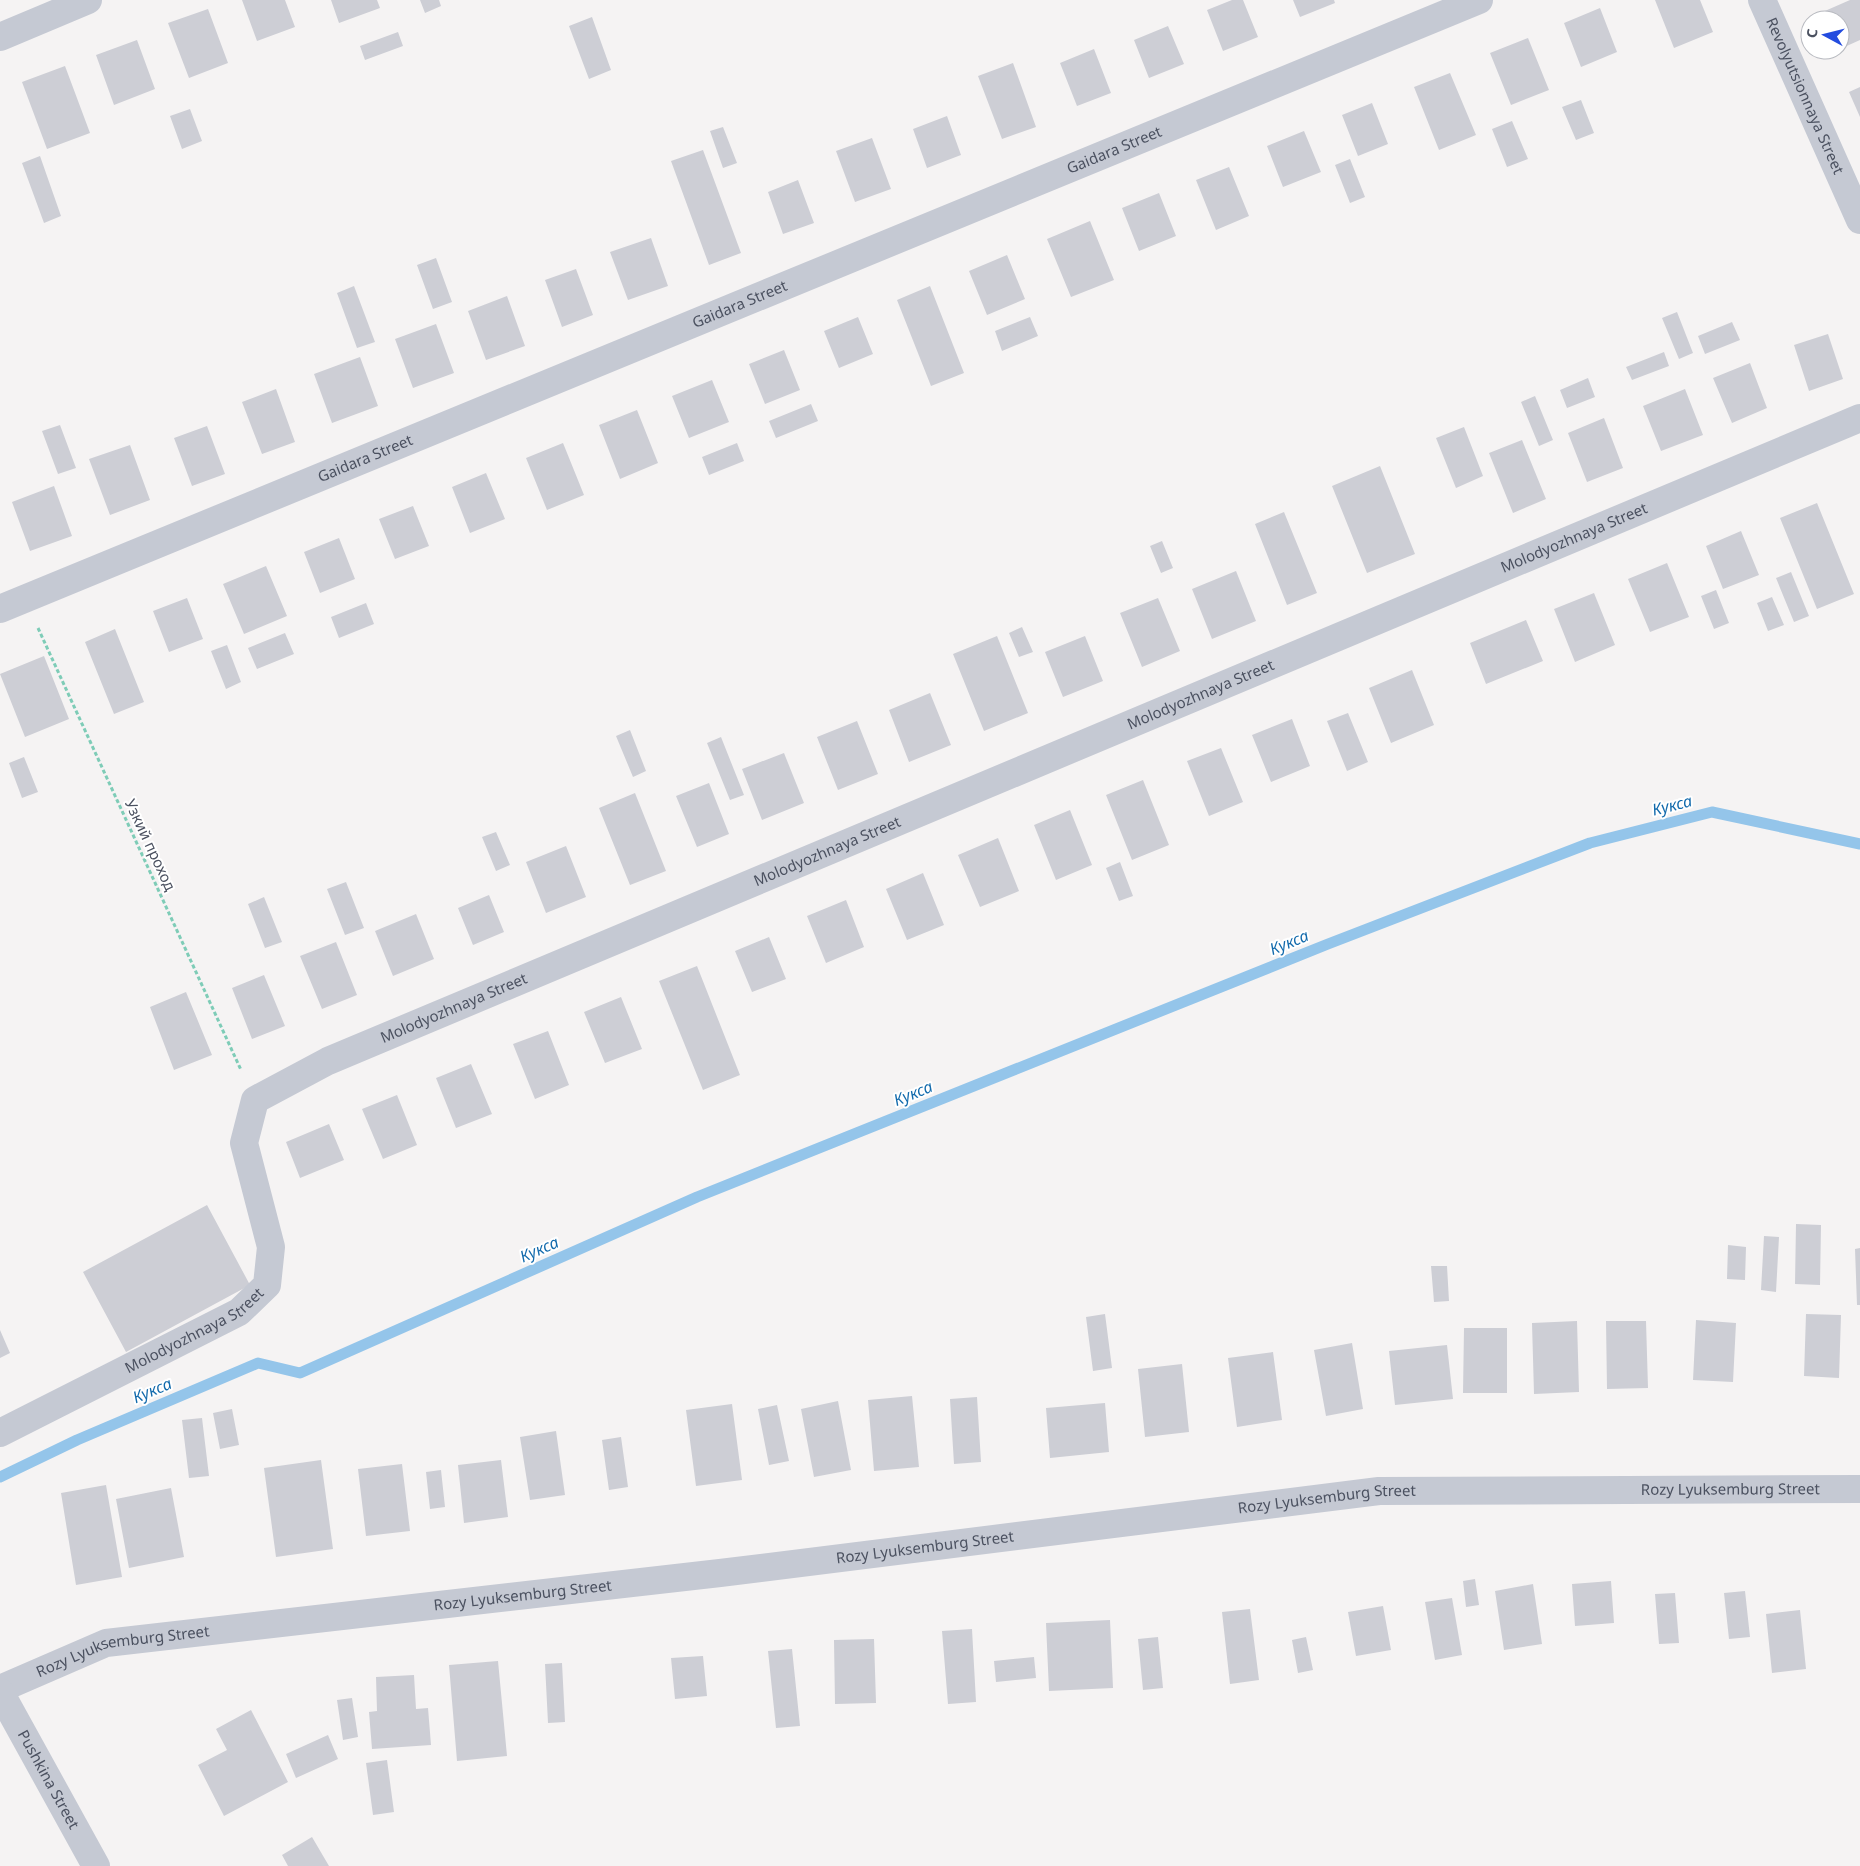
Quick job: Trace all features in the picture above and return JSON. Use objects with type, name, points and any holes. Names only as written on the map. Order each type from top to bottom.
[{"type":"street","points":[[0,37],[88,0]]},
{"type":"street","name":"Gaidara Street","points":[[0,609],[1478,0]]},
{"type":"street","name":"Revolyutsionnaya Street","points":[[1762,0],[1860,220]]},
{"type":"street","name":"Molodyozhnaya Street","points":[[0,1433],[239,1312],[267,1285],[271,1247],[244,1143],[255,1100],[328,1061],[1860,418]]},
{"type":"street","name":"Rozy Lyuksemburg Street","points":[[0,1691],[106,1643],[720,1573],[1379,1491],[1860,1489]]},
{"type":"street","name":"Pushkina Street","points":[[0,1691],[96,1866]]},
{"type":"path","name":"Узкий проход","points":[[25,599],[255,1100]]},
{"type":"building","points":[[242,0],[285,0],[295,27],[257,41]]},
{"type":"building","points":[[331,0],[377,0],[380,8],[339,23]]},
{"type":"building","points":[[420,0],[439,0],[441,6],[425,13]]},
{"type":"building","points":[[1232,0],[1243,0],[1258,37],[1223,51],[1207,10]]},
{"type":"building","points":[[1293,0],[1334,0],[1335,3],[1300,17]]},
{"type":"building","points":[[1655,0],[1700,0],[1713,32],[1674,48]]},
{"type":"building","points":[[1850,0],[1860,0],[1860,40],[1850,44],[1850,10],[1827,10]]},
{"type":"building","points":[[1600,8],[1617,52],[1581,67],[1564,23]]},
{"type":"building","points":[[208,9],[228,63],[189,78],[168,23]]},
{"type":"building","points":[[592,17],[611,70],[589,79],[569,26]]},
{"type":"building","points":[[1168,26],[1184,64],[1149,78],[1134,40]]},
{"type":"building","points":[[398,32],[403,46],[365,60],[360,46]]},
{"type":"building","points":[[1528,38],[1549,90],[1511,105],[1490,53]]},
{"type":"building","points":[[137,40],[155,89],[114,105],[96,55]]},
{"type":"building","points":[[1094,49],[1111,93],[1077,106],[1060,63]]},
{"type":"building","points":[[1013,63],[1036,127],[1002,139],[978,76]]},
{"type":"building","points":[[65,66],[90,133],[47,149],[22,82]]},
{"type":"building","points":[[1450,73],[1476,135],[1439,150],[1414,87]]},
{"type":"building","points":[[1860,87],[1860,117],[1849,92]]},
{"type":"building","points":[[1581,100],[1594,133],[1576,140],[1562,107]]},
{"type":"building","points":[[1372,103],[1388,144],[1358,156],[1342,115]]},
{"type":"building","points":[[190,109],[202,141],[182,149],[170,116]]},
{"type":"building","points":[[947,116],[961,155],[927,168],[913,129]]},
{"type":"building","points":[[1512,121],[1528,159],[1507,167],[1492,129]]},
{"type":"building","points":[[723,127],[737,163],[723,168],[710,131]]},
{"type":"building","points":[[1304,131],[1321,172],[1283,187],[1267,146]]},
{"type":"building","points":[[872,138],[891,189],[855,202],[836,151]]},
{"type":"building","points":[[703,150],[741,253],[709,265],[671,161]]},
{"type":"building","points":[[40,156],[61,216],[44,223],[22,163]]},
{"type":"building","points":[[1350,159],[1365,197],[1350,203],[1335,165]]},
{"type":"building","points":[[1229,167],[1249,216],[1216,230],[1196,180]]},
{"type":"building","points":[[798,180],[814,223],[783,234],[768,192]]},
{"type":"building","points":[[1159,193],[1176,236],[1139,251],[1122,208]]},
{"type":"building","points":[[1090,221],[1114,280],[1071,297],[1047,239]]},
{"type":"building","points":[[651,238],[668,286],[628,300],[610,252]]},
{"type":"building","points":[[1007,255],[1025,299],[987,315],[969,271]]},
{"type":"building","points":[[436,258],[452,302],[433,309],[417,265]]},
{"type":"building","points":[[576,269],[593,315],[562,327],[545,280]]},
{"type":"building","points":[[354,286],[375,342],[357,348],[337,293]]},
{"type":"building","points":[[930,286],[964,373],[931,386],[897,300]]},
{"type":"building","points":[[507,296],[525,346],[486,360],[468,311]]},
{"type":"building","points":[[1677,312],[1693,353],[1679,359],[1662,318]]},
{"type":"building","points":[[858,317],[873,354],[839,368],[824,331]]},
{"type":"building","points":[[1030,317],[1038,336],[1002,351],[995,331]]},
{"type":"building","points":[[1732,322],[1740,340],[1705,354],[1698,336]]},
{"type":"building","points":[[436,324],[454,373],[413,388],[395,339]]},
{"type":"building","points":[[1828,334],[1843,379],[1809,391],[1794,345]]},
{"type":"building","points":[[784,350],[800,390],[765,404],[749,364]]},
{"type":"building","points":[[1664,352],[1669,366],[1632,380],[1626,367]]},
{"type":"building","points":[[360,357],[378,406],[332,423],[314,374]]},
{"type":"building","points":[[1750,363],[1767,408],[1732,423],[1713,378]]},
{"type":"building","points":[[1588,378],[1595,397],[1567,408],[1560,390]]},
{"type":"building","points":[[712,380],[729,422],[689,438],[672,396]]},
{"type":"building","points":[[276,389],[295,442],[262,454],[242,402]]},
{"type":"building","points":[[1685,389],[1703,435],[1661,451],[1643,406]]},
{"type":"building","points":[[1535,396],[1553,440],[1539,446],[1521,402]]},
{"type":"building","points":[[811,404],[818,421],[776,438],[769,421]]},
{"type":"building","points":[[637,410],[658,463],[620,479],[599,425]]},
{"type":"building","points":[[1604,418],[1623,468],[1587,482],[1568,433]]},
{"type":"building","points":[[60,425],[76,468],[58,474],[42,431]]},
{"type":"building","points":[[207,426],[225,474],[192,486],[174,438]]},
{"type":"building","points":[[1464,427],[1483,476],[1456,488],[1436,438]]},
{"type":"building","points":[[1522,440],[1546,499],[1513,513],[1489,453]]},
{"type":"building","points":[[563,443],[584,495],[547,510],[526,458]]},
{"type":"building","points":[[737,443],[744,461],[709,475],[702,457]]},
{"type":"building","points":[[130,445],[150,500],[110,515],[89,459]]},
{"type":"building","points":[[1380,466],[1415,554],[1367,573],[1332,486]]},
{"type":"building","points":[[486,473],[505,519],[470,533],[452,487]]},
{"type":"building","points":[[54,486],[72,536],[30,551],[12,502]]},
{"type":"building","points":[[1817,503],[1854,594],[1817,609],[1780,518]]},
{"type":"building","points":[[413,506],[429,546],[395,559],[379,519]]},
{"type":"building","points":[[1284,512],[1317,593],[1287,605],[1255,524]]},
{"type":"building","points":[[1741,531],[1759,575],[1723,589],[1706,546]]},
{"type":"building","points":[[339,538],[355,579],[320,593],[304,552]]},
{"type":"building","points":[[1162,541],[1173,568],[1161,573],[1150,546]]},
{"type":"building","points":[[1667,563],[1689,617],[1650,632],[1628,579]]},
{"type":"building","points":[[266,566],[287,616],[244,634],[223,584]]},
{"type":"building","points":[[1236,571],[1256,621],[1212,639],[1192,589]]},
{"type":"building","points":[[1791,572],[1809,616],[1794,622],[1776,578]]},
{"type":"building","points":[[1716,590],[1729,623],[1714,629],[1701,596]]},
{"type":"building","points":[[1594,593],[1615,645],[1575,662],[1554,609]]},
{"type":"building","points":[[1772,597],[1784,625],[1768,631],[1757,603]]},
{"type":"building","points":[[187,598],[203,639],[169,652],[153,611]]},
{"type":"building","points":[[1158,598],[1180,651],[1142,667],[1120,613]]},
{"type":"building","points":[[366,603],[374,624],[339,638],[331,617]]},
{"type":"building","points":[[1526,620],[1543,661],[1486,684],[1470,643]]},
{"type":"building","points":[[1022,627],[1033,652],[1019,657],[1009,633]]},
{"type":"building","points":[[115,629],[144,702],[114,714],[85,642]]},
{"type":"building","points":[[285,633],[294,654],[257,669],[248,648]]},
{"type":"building","points":[[997,636],[1028,713],[984,731],[953,654]]},
{"type":"building","points":[[1085,636],[1103,681],[1063,697],[1045,652]]},
{"type":"building","points":[[227,645],[241,682],[226,689],[211,651]]},
{"type":"building","points":[[44,656],[69,719],[25,737],[0,674]]},
{"type":"building","points":[[1412,670],[1434,725],[1391,743],[1369,688]]},
{"type":"building","points":[[930,693],[951,745],[909,762],[889,710]]},
{"type":"building","points":[[1348,713],[1368,762],[1347,771],[1327,721]]},
{"type":"building","points":[[1292,719],[1310,766],[1271,782],[1252,735]]},
{"type":"building","points":[[857,721],[878,774],[838,790],[817,737]]},
{"type":"building","points":[[630,730],[646,771],[633,777],[616,736]]},
{"type":"building","points":[[721,737],[744,795],[730,800],[707,743]]},
{"type":"building","points":[[1221,748],[1243,802],[1209,816],[1187,761]]},
{"type":"building","points":[[784,753],[804,803],[762,820],[742,769]]},
{"type":"building","points":[[24,757],[38,792],[22,798],[9,763]]},
{"type":"building","points":[[1143,780],[1169,845],[1132,860],[1106,795]]},
{"type":"building","points":[[709,783],[729,834],[697,847],[676,796]]},
{"type":"building","points":[[635,793],[666,871],[630,885],[599,808]]},
{"type":"building","points":[[1070,810],[1092,865],[1056,880],[1034,825]]},
{"type":"building","points":[[496,832],[510,865],[496,871],[482,837]]},
{"type":"building","points":[[998,838],[1019,891],[980,907],[958,855]]},
{"type":"building","points":[[566,846],[586,897],[546,913],[526,862]]},
{"type":"building","points":[[1120,862],[1133,896],[1119,901],[1106,868]]},
{"type":"building","points":[[923,873],[944,925],[907,940],[886,889]]},
{"type":"building","points":[[346,882],[364,928],[345,935],[327,889]]},
{"type":"building","points":[[489,895],[504,932],[473,945],[458,908]]},
{"type":"building","points":[[264,897],[282,942],[265,948],[248,904]]},
{"type":"building","points":[[846,900],[864,947],[826,963],[807,916]]},
{"type":"building","points":[[416,914],[434,959],[393,976],[375,931]]},
{"type":"building","points":[[769,937],[786,979],[752,992],[735,951]]},
{"type":"building","points":[[336,942],[357,995],[322,1009],[300,956]]},
{"type":"building","points":[[697,966],[740,1075],[703,1090],[659,981]]},
{"type":"building","points":[[264,975],[285,1026],[252,1039],[232,988]]},
{"type":"building","points":[[186,992],[212,1055],[174,1070],[150,1007]]},
{"type":"building","points":[[621,997],[642,1049],[605,1063],[584,1012]]},
{"type":"building","points":[[548,1031],[569,1085],[535,1099],[513,1044]]},
{"type":"building","points":[[471,1064],[492,1114],[456,1128],[436,1078]]},
{"type":"building","points":[[397,1095],[417,1145],[383,1159],[362,1109]]},
{"type":"building","points":[[329,1124],[344,1160],[300,1178],[286,1142]]},
{"type":"building","points":[[207,1205],[250,1285],[126,1352],[83,1272]]},
{"type":"building","points":[[1796,1224],[1821,1225],[1820,1285],[1795,1284]]},
{"type":"building","points":[[1764,1236],[1779,1237],[1776,1292],[1761,1290]]},
{"type":"building","points":[[1728,1245],[1746,1247],[1745,1280],[1727,1279]]},
{"type":"building","points":[[1860,1248],[1860,1305],[1857,1305],[1855,1249]]},
{"type":"building","points":[[1431,1266],[1447,1266],[1449,1301],[1434,1302]]},
{"type":"building","points":[[1105,1314],[1112,1368],[1093,1371],[1086,1317]]},
{"type":"building","points":[[1806,1314],[1841,1315],[1839,1378],[1804,1376]]},
{"type":"building","points":[[1696,1320],[1736,1323],[1733,1382],[1693,1380]]},
{"type":"building","points":[[1577,1321],[1579,1392],[1534,1394],[1532,1323]]},
{"type":"building","points":[[1606,1321],[1646,1321],[1648,1388],[1607,1389]]},
{"type":"building","points":[[1464,1328],[1507,1328],[1507,1393],[1463,1393]]},
{"type":"building","points":[[0,1330],[10,1353],[0,1358]]},
{"type":"building","points":[[1352,1343],[1363,1409],[1326,1416],[1314,1350]]},
{"type":"building","points":[[1447,1345],[1453,1399],[1395,1405],[1389,1351]]},
{"type":"building","points":[[1273,1352],[1282,1420],[1237,1427],[1228,1358]]},
{"type":"building","points":[[1182,1364],[1189,1432],[1145,1437],[1138,1369]]},
{"type":"building","points":[[912,1396],[919,1467],[874,1471],[868,1400]]},
{"type":"building","points":[[977,1397],[981,1462],[954,1464],[950,1399]]},
{"type":"building","points":[[838,1401],[851,1470],[814,1477],[801,1409]]},
{"type":"building","points":[[1105,1403],[1109,1452],[1050,1458],[1046,1408]]},
{"type":"building","points":[[732,1404],[742,1480],[696,1486],[686,1410]]},
{"type":"building","points":[[777,1405],[789,1461],[769,1465],[758,1409]]},
{"type":"building","points":[[232,1409],[239,1445],[220,1449],[213,1413]]},
{"type":"building","points":[[202,1418],[209,1476],[189,1478],[182,1420]]},
{"type":"building","points":[[556,1431],[565,1495],[530,1500],[520,1437]]},
{"type":"building","points":[[621,1437],[628,1487],[609,1490],[602,1440]]},
{"type":"building","points":[[321,1460],[333,1549],[276,1557],[264,1468]]},
{"type":"building","points":[[501,1460],[508,1517],[464,1523],[458,1465]]},
{"type":"building","points":[[402,1464],[410,1531],[366,1536],[358,1469]]},
{"type":"building","points":[[441,1470],[445,1507],[430,1509],[426,1472]]},
{"type":"building","points":[[106,1485],[122,1577],[76,1585],[61,1493]]},
{"type":"building","points":[[171,1488],[184,1557],[129,1568],[116,1499]]},
{"type":"building","points":[[1475,1579],[1479,1605],[1466,1607],[1463,1581]]},
{"type":"building","points":[[1611,1581],[1614,1623],[1575,1626],[1572,1584]]},
{"type":"building","points":[[1533,1584],[1542,1644],[1504,1650],[1495,1591]]},
{"type":"building","points":[[1745,1591],[1750,1637],[1729,1639],[1724,1593]]},
{"type":"building","points":[[1675,1593],[1679,1643],[1659,1644],[1655,1594]]},
{"type":"building","points":[[1452,1598],[1462,1655],[1435,1660],[1425,1602]]},
{"type":"building","points":[[1383,1606],[1391,1650],[1356,1656],[1348,1612]]},
{"type":"building","points":[[1250,1609],[1259,1680],[1230,1684],[1222,1612]]},
{"type":"building","points":[[1800,1610],[1806,1669],[1772,1673],[1766,1614]]},
{"type":"building","points":[[1110,1620],[1113,1688],[1049,1691],[1046,1623]]},
{"type":"building","points":[[972,1629],[976,1702],[948,1704],[942,1631]]},
{"type":"building","points":[[1158,1637],[1163,1688],[1143,1690],[1138,1639]]},
{"type":"building","points":[[1306,1637],[1313,1670],[1298,1673],[1292,1640]]},
{"type":"building","points":[[874,1639],[876,1703],[835,1704],[834,1640]]},
{"type":"building","points":[[792,1649],[800,1726],[776,1728],[768,1651]]},
{"type":"building","points":[[703,1656],[707,1696],[675,1699],[671,1658]]},
{"type":"building","points":[[1034,1657],[1036,1678],[996,1682],[994,1661]]},
{"type":"building","points":[[498,1661],[507,1756],[457,1761],[449,1665]]},
{"type":"building","points":[[562,1663],[565,1722],[548,1723],[545,1664]]},
{"type":"building","points":[[414,1675],[416,1709],[428,1708],[431,1745],[372,1749],[369,1712],[377,1711],[376,1677]]},
{"type":"building","points":[[352,1698],[358,1737],[343,1740],[337,1700]]},
{"type":"building","points":[[251,1710],[288,1782],[224,1816],[198,1765],[227,1750],[216,1729]]},
{"type":"building","points":[[328,1735],[338,1759],[296,1778],[286,1754]]},
{"type":"building","points":[[387,1760],[394,1812],[373,1815],[366,1763]]},
{"type":"building","points":[[312,1837],[329,1866],[288,1866],[282,1855]]},
{"type":"waterway","name":"Кукса","points":[[0,1477],[77,1440],[258,1363],[300,1373],[697,1197],[1328,944],[1590,843],[1712,812],[1860,844]]}]
